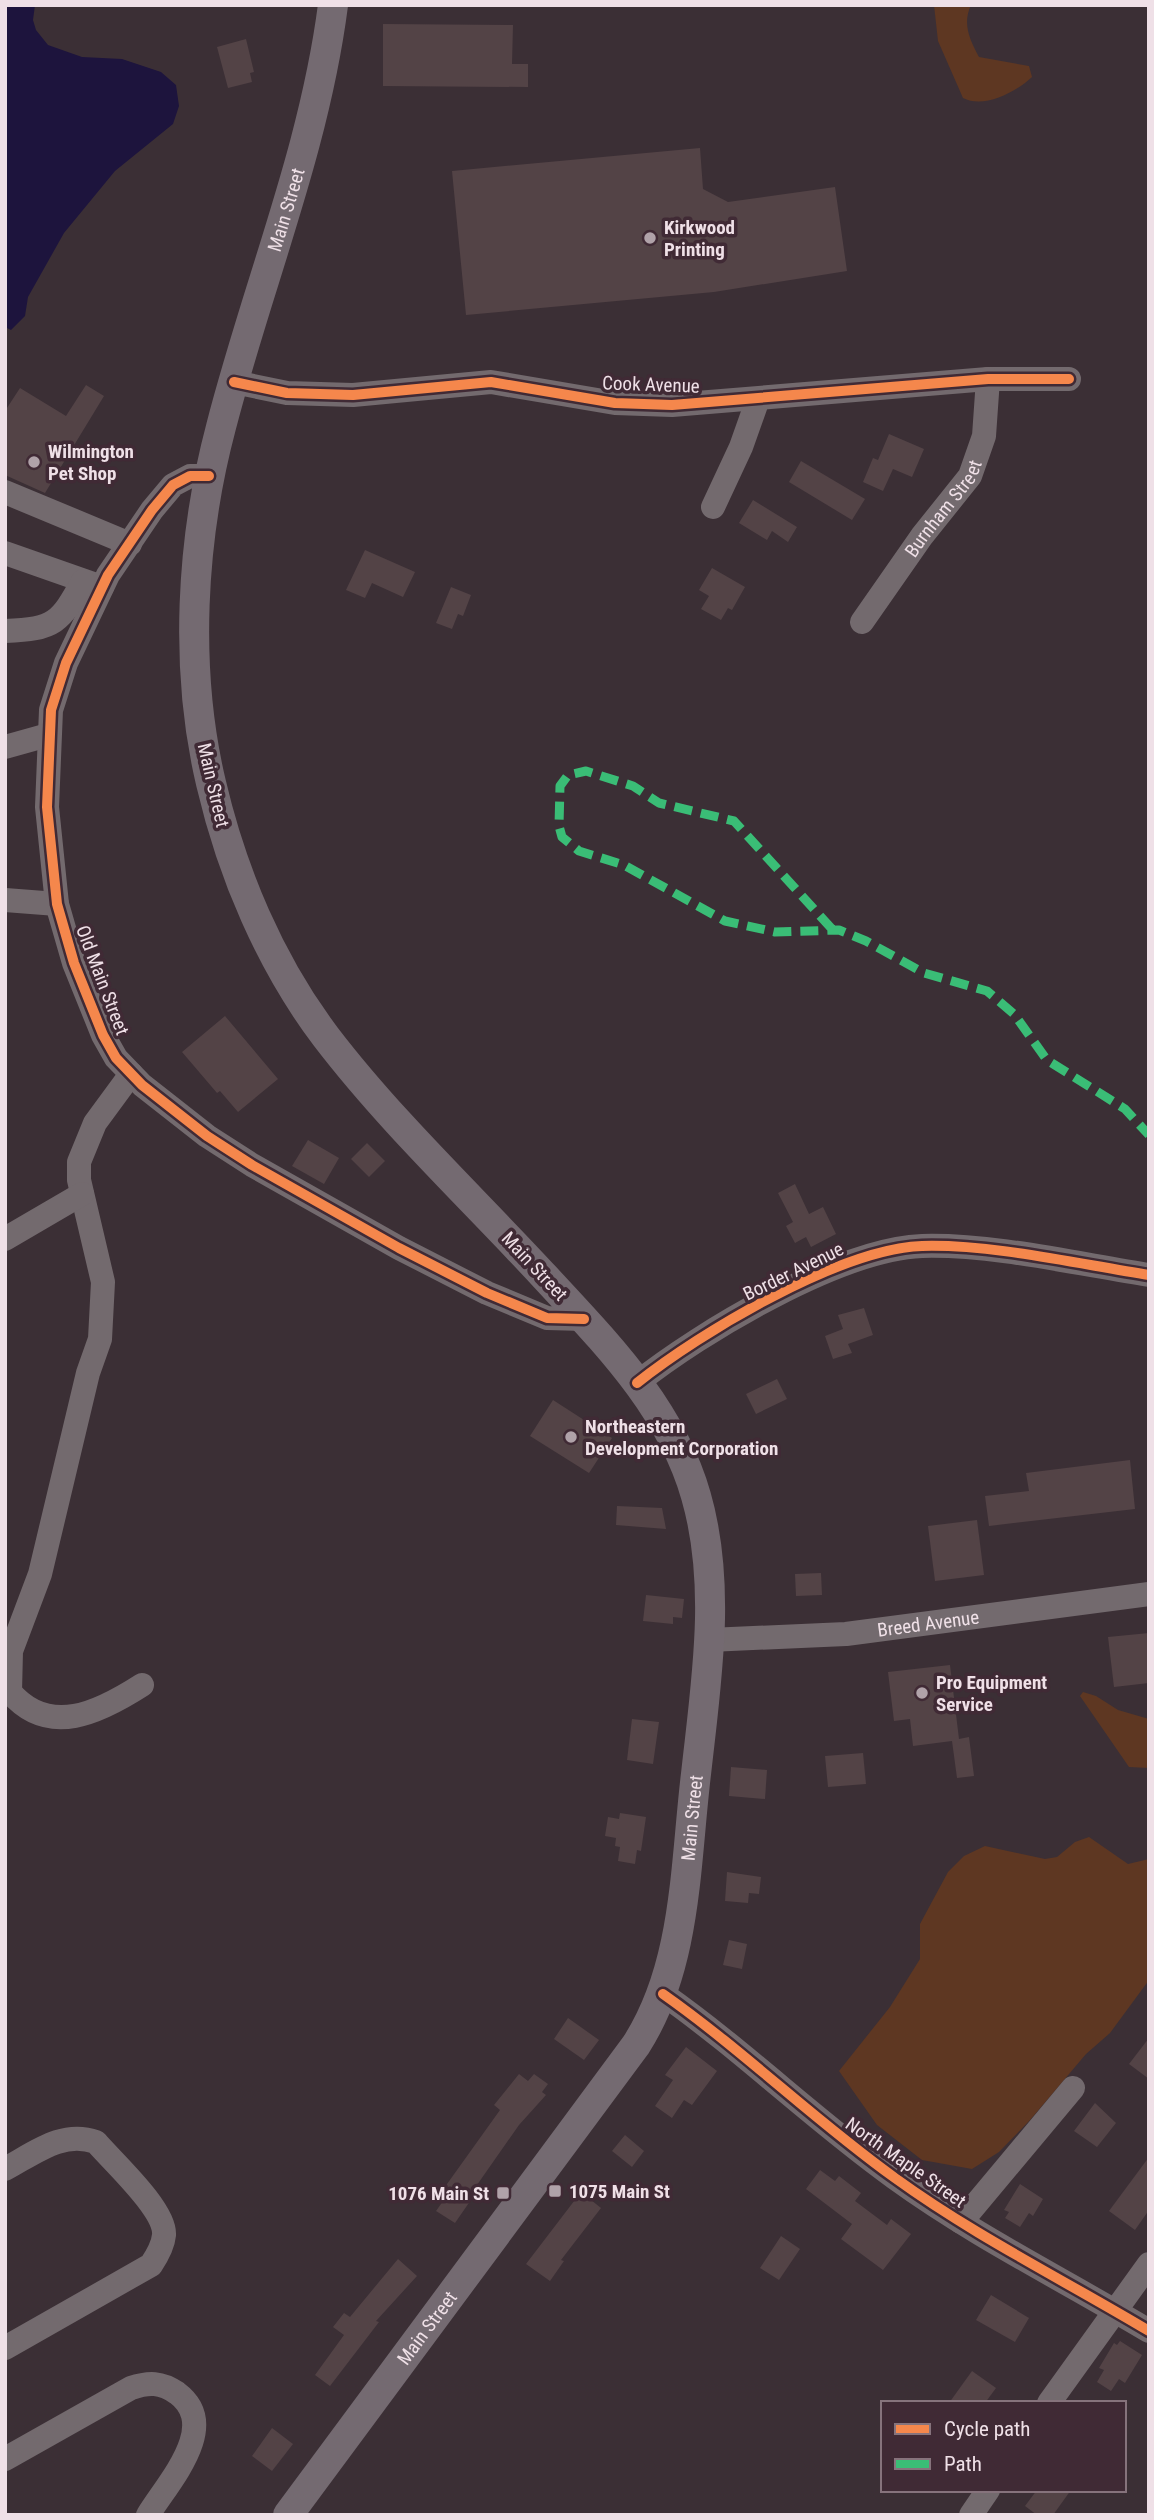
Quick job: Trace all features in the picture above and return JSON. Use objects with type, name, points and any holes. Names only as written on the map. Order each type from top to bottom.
[{"type":"main road","name":"Main Street","points":[[288,2515],[636,2045],[663,1994],[678,1927],[709,1640],[709,1571],[698,1502],[673,1434],[654,1402],[584,1319],[374,1093],[328,1039],[285,973],[254,912],[221,821],[210,780],[200,716],[196,617],[200,542],[209,476],[234,383],[305,150],[317,99],[333,5]]},
{"type":"street","name":"Cook Avenue","points":[[234,383],[287,393],[354,395],[491,382],[643,405],[758,399],[988,379],[1069,379]]},
{"type":"street","name":"Burnham Street","points":[[862,622],[922,536],[970,476],[984,436],[988,379]]},
{"type":"street","points":[[713,507],[741,447],[758,399]]},
{"type":"street","name":"Old Main Street","points":[[209,476],[190,476],[179,480],[152,510],[130,544],[92,584],[58,686],[48,735],[47,807],[57,904],[74,962],[103,1035],[131,1074],[207,1136],[398,1248],[487,1293],[547,1318],[584,1319]]},
{"type":"street","points":[[5,492],[130,544]]},
{"type":"street","points":[[5,553],[92,584],[64,615],[51,624],[31,630],[5,631]]},
{"type":"street","points":[[5,747],[48,735]]},
{"type":"street","points":[[5,900],[57,904]]},
{"type":"street","points":[[131,1074],[95,1123],[79,1162],[82,1194],[103,1282],[100,1339],[89,1373],[40,1574],[11,1651],[10,1692],[22,1706],[37,1715],[55,1717],[86,1715],[111,1704],[142,1685]]},
{"type":"street","points":[[5,1239],[82,1194]]},
{"type":"street","name":"Border Avenue","points":[[637,1384],[669,1358],[739,1316],[835,1268],[892,1250],[920,1246],[960,1247],[1149,1275]]},
{"type":"street","name":"Breed Avenue","points":[[709,1640],[846,1634],[1149,1594]]},
{"type":"street","name":"North Maple Street","points":[[663,1994],[715,2032],[851,2146],[961,2222],[1149,2331]]},
{"type":"street","points":[[961,2222],[1073,2088]]},
{"type":"street","points":[[5,2169],[64,2138],[82,2137],[96,2142],[160,2215],[164,2234],[160,2251],[151,2265],[5,2348]]},
{"type":"street","points":[[1050,2401],[1149,2264]]},
{"type":"street","points":[[5,2459],[131,2388],[147,2383],[166,2386],[183,2398],[195,2415],[196,2433],[148,2515]]},
{"type":"street","points":[[971,2515],[987,2492]]},
{"type":"shaded area","points":[[5,5],[35,5],[33,20],[36,30],[48,45],[82,57],[122,59],[161,72],[176,85],[179,106],[173,124],[115,171],[64,233],[28,297],[25,316],[11,330],[5,327]]},
{"type":"shaded area","points":[[934,5],[971,5],[967,25],[979,57],[1029,66],[1032,77],[1017,88],[990,100],[971,101],[963,98],[938,41]]},
{"type":"shaded area","points":[[1083,1692],[1096,1696],[1118,1710],[1149,1719],[1149,1768],[1129,1767],[1080,1696]]},
{"type":"shaded area","points":[[1089,1837],[1128,1864],[1149,1859],[1149,1980],[1110,2033],[1086,2054],[999,2152],[972,2169],[922,2160],[877,2125],[839,2071],[890,2007],[920,1959],[920,1924],[948,1872],[964,1856],[985,1846],[1045,1859],[1057,1857],[1075,1842]]},
{"type":"building","points":[[383,24],[513,25],[512,64],[528,64],[528,87],[383,86]]},
{"type":"building","points":[[246,39],[254,72],[250,73],[252,82],[228,88],[217,47]]},
{"type":"building","name":"Kirkwood Printing","points":[[700,148],[703,189],[728,202],[835,187],[847,271],[714,292],[466,315],[452,171]]},
{"type":"building","points":[[86,385],[104,396],[45,493],[5,475],[5,411],[20,388],[66,416]]},
{"type":"building","points":[[889,434],[924,449],[912,477],[893,469],[883,491],[863,482],[873,458],[878,460]]},
{"type":"building","points":[[801,461],[865,499],[852,520],[789,482]]},
{"type":"building","points":[[753,500],[797,527],[788,542],[772,531],[767,540],[739,523]]},
{"type":"building","points":[[365,550],[415,572],[403,597],[372,583],[365,598],[346,590]]},
{"type":"building","points":[[712,568],[745,587],[732,610],[728,608],[721,620],[701,609],[709,596],[699,590]]},
{"type":"building","points":[[451,587],[471,595],[463,616],[458,614],[452,629],[436,623]]},
{"type":"building","points":[[225,1016],[278,1079],[238,1112],[220,1091],[217,1093],[182,1052]]},
{"type":"building","points":[[308,1140],[339,1158],[324,1184],[292,1166]]},
{"type":"building","points":[[367,1143],[385,1161],[369,1177],[351,1159]]},
{"type":"building","points":[[795,1184],[809,1214],[823,1207],[836,1234],[811,1247],[806,1237],[795,1243],[786,1226],[793,1222],[778,1193]]},
{"type":"building","points":[[864,1308],[873,1335],[848,1344],[852,1353],[833,1359],[825,1336],[843,1329],[838,1315]]},
{"type":"building","points":[[777,1379],[787,1399],[756,1414],[746,1394]]},
{"type":"building","name":"Northeastern Development Corporation","points":[[553,1400],[612,1438],[589,1473],[530,1436]]},
{"type":"building","points":[[1130,1460],[1135,1509],[989,1526],[985,1496],[1029,1491],[1026,1473]]},
{"type":"building","points":[[617,1506],[662,1508],[666,1529],[616,1525]]},
{"type":"building","points":[[977,1520],[984,1575],[935,1581],[928,1526]]},
{"type":"building","points":[[821,1573],[822,1595],[796,1596],[795,1574]]},
{"type":"building","points":[[646,1595],[684,1599],[682,1618],[673,1617],[673,1624],[643,1621]]},
{"type":"building","points":[[1149,1633],[1149,1683],[1114,1687],[1108,1637]]},
{"type":"building","name":"Pro Equipment Service","points":[[950,1665],[959,1739],[969,1737],[974,1776],[957,1778],[952,1741],[913,1746],[910,1719],[894,1721],[888,1672]]},
{"type":"building","points":[[632,1719],[659,1722],[653,1764],[627,1760]]},
{"type":"building","points":[[863,1753],[866,1784],[828,1787],[825,1756]]},
{"type":"building","points":[[731,1767],[767,1770],[765,1799],[729,1796]]},
{"type":"building","points":[[620,1813],[646,1817],[641,1851],[637,1850],[635,1864],[618,1861],[620,1847],[615,1846],[616,1838],[605,1836],[608,1817],[619,1819]]},
{"type":"building","points":[[727,1872],[761,1877],[759,1894],[749,1893],[748,1903],[725,1901]]},
{"type":"building","points":[[729,1940],[747,1944],[742,1969],[723,1965]]},
{"type":"building","points":[[568,2018],[599,2040],[584,2060],[554,2039]]},
{"type":"building","points":[[1149,2038],[1149,2079],[1129,2064]]},
{"type":"building","points":[[686,2047],[717,2071],[692,2105],[684,2100],[672,2118],[655,2106],[673,2080],[665,2075]]},
{"type":"building","points":[[519,2074],[528,2081],[534,2074],[548,2084],[542,2092],[546,2095],[519,2125],[470,2195],[473,2197],[455,2223],[436,2211],[448,2194],[442,2191],[500,2110],[494,2105]]},
{"type":"building","points":[[1095,2103],[1116,2123],[1097,2147],[1074,2131]]},
{"type":"building","points":[[625,2135],[644,2151],[632,2167],[612,2151]]},
{"type":"building","points":[[1149,2157],[1149,2210],[1135,2230],[1109,2211]]},
{"type":"building","points":[[820,2170],[835,2181],[839,2176],[861,2193],[855,2201],[887,2225],[891,2219],[911,2234],[883,2270],[841,2239],[852,2224],[806,2189]]},
{"type":"building","points":[[1020,2184],[1043,2199],[1033,2216],[1029,2213],[1020,2227],[1005,2218],[1009,2212],[1004,2210]]},
{"type":"building","points":[[581,2192],[601,2208],[561,2260],[564,2261],[550,2281],[526,2264]]},
{"type":"building","points":[[781,2236],[800,2249],[779,2280],[760,2268]]},
{"type":"building","points":[[398,2259],[417,2276],[376,2321],[379,2322],[330,2386],[315,2375],[344,2335],[333,2327],[344,2313],[350,2317]]},
{"type":"building","points":[[991,2295],[1029,2318],[1015,2342],[976,2320]]},
{"type":"building","points":[[1120,2341],[1142,2355],[1125,2383],[1119,2379],[1111,2391],[1097,2382],[1104,2370],[1099,2368],[1114,2343],[1117,2345]]},
{"type":"building","points":[[972,2371],[996,2388],[986,2401],[950,2401]]},
{"type":"building","points":[[272,2428],[293,2444],[272,2471],[252,2456]]},
{"type":"building","points":[[1036,2492],[1070,2492],[1053,2515],[1037,2515],[1025,2506]]},
{"type":"marked path","points":[[832,929],[734,821],[659,803],[633,786],[586,771],[568,775],[560,786],[559,826],[562,837],[579,851],[624,865],[725,921],[775,932],[839,930],[866,941],[924,973],[987,991],[1014,1014],[1047,1060],[1125,1109],[1149,1135]]},
{"type":"cycle path","points":[[234,382],[287,393],[353,395],[491,382],[615,403],[672,405],[988,379],[1069,379]]},
{"type":"cycle path","points":[[209,476],[190,476],[173,485],[152,510],[108,575],[66,663],[51,710],[47,807],[57,904],[74,963],[103,1035],[116,1058],[142,1085],[207,1136],[252,1165],[399,1248],[487,1293],[547,1318],[584,1319]]},
{"type":"cycle path","points":[[637,1383],[697,1340],[773,1296],[813,1277],[889,1251],[922,1246],[977,1248],[1149,1275]]},
{"type":"cycle path","points":[[663,1994],[865,2156],[925,2199],[1149,2331]]},
{"type":"place","name":"Kirkwood Printing","points":[[650,238]]},
{"type":"place","name":"Wilmington Pet Shop","points":[[34,462]]},
{"type":"place","name":"Northeastern Development Corporation","points":[[571,1437]]},
{"type":"place","name":"Pro Equipment Service","points":[[922,1693]]},
{"type":"place","name":"1075 Main St","points":[[555,2191]]},
{"type":"place","name":"1076 Main St","points":[[503,2193]]}]
